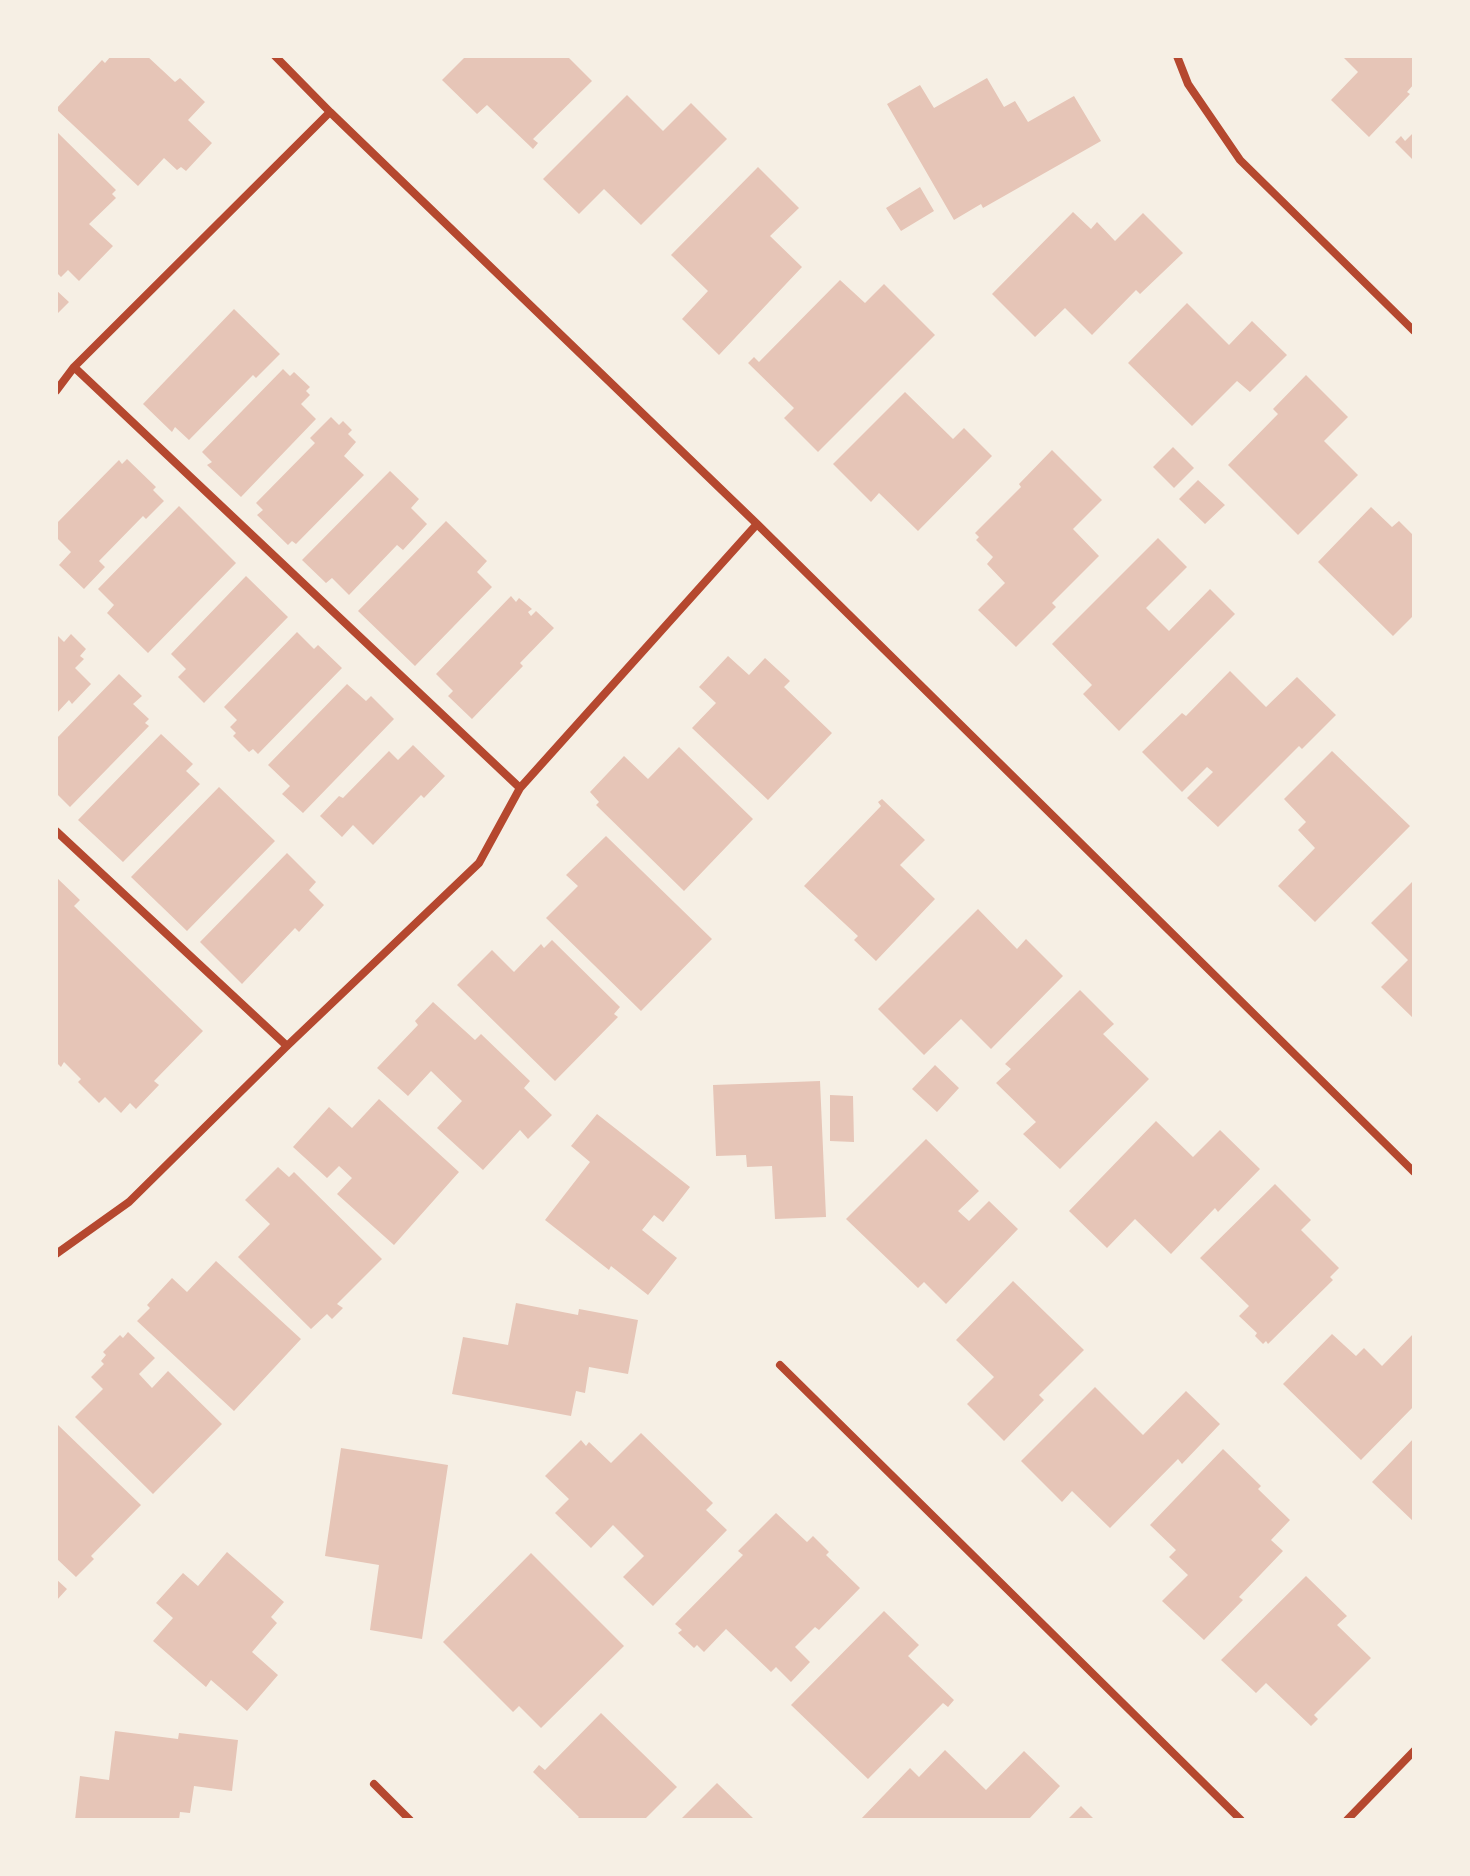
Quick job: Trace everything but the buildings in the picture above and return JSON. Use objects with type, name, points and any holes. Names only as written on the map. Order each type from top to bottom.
[{"type":"street","points":[[275,56],[757,524],[1414,1172]]},
{"type":"street","points":[[1177,56],[1188,84],[1240,160],[1414,331]]},
{"type":"street","points":[[56,391],[74,367],[330,112]]},
{"type":"street","points":[[74,367],[520,788]]},
{"type":"street","points":[[56,1254],[129,1202],[479,863],[520,788],[757,524]]},
{"type":"street","points":[[56,831],[287,1046]]},
{"type":"street","points":[[780,1365],[1241,1820]]},
{"type":"street","points":[[1347,1820],[1414,1751]]},
{"type":"street","points":[[374,1784],[410,1820]]}]
